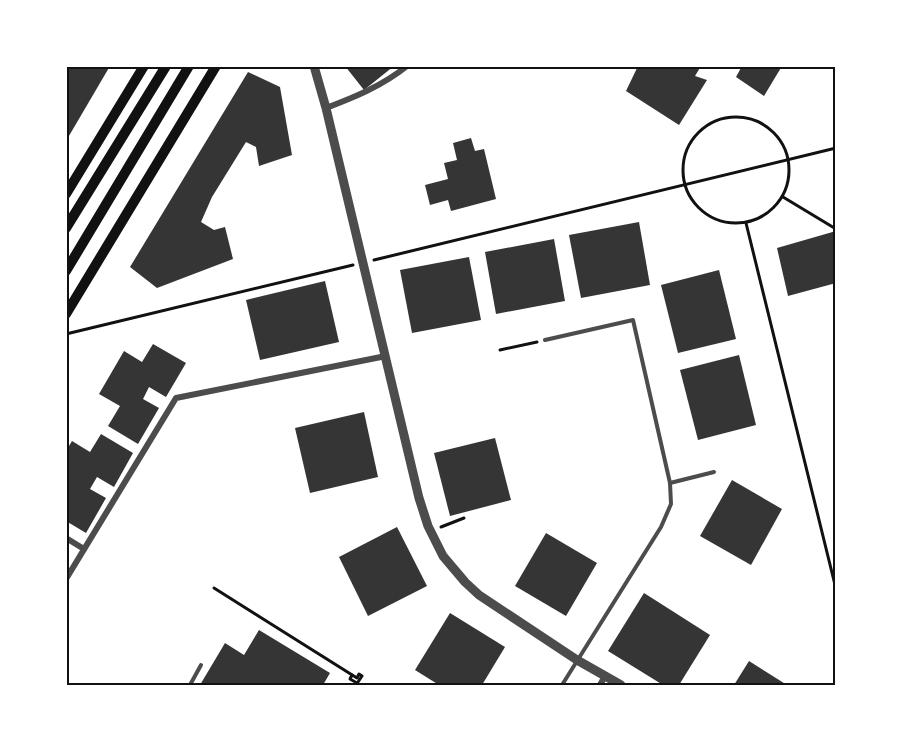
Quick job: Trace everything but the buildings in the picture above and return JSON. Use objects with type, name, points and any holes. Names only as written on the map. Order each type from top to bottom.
[{"type":"main road","points":[[66,194],[144,66]]},
{"type":"main road","points":[[66,228],[166,66]]},
{"type":"main road","points":[[66,271],[189,66]]},
{"type":"main road","points":[[66,314],[216,66]]},
{"type":"street","points":[[314,66],[419,498],[428,526],[453,570],[479,595],[577,660],[621,685]]},
{"type":"street","points":[[326,108],[365,93],[393,78],[407,66]]},
{"type":"street","points":[[66,579],[176,398],[386,356]]},
{"type":"street","points":[[66,538],[84,549]]},
{"type":"street","points":[[600,685],[605,676]]},
{"type":"lane","points":[[545,340],[633,320],[670,483],[671,504],[661,527],[562,685]]},
{"type":"lane","points":[[670,483],[714,472]]},
{"type":"lane","points":[[189,685],[201,665]]},
{"type":"path","points":[[741,116],[757,121],[772,130],[783,143],[789,159],[788,185],[783,197],[761,218],[746,224],[730,224],[715,220],[701,211],[691,199],[684,184],[682,167],[686,151],[695,136],[708,124],[724,118],[741,116]]},
{"type":"path","points":[[66,334],[836,148]]},
{"type":"path","points":[[783,197],[836,229]]},
{"type":"path","points":[[746,224],[836,589]]},
{"type":"path","points":[[500,350],[545,340]]},
{"type":"path","points":[[443,526],[464,518]]},
{"type":"path","points":[[214,588],[357,678],[359,674],[362,676],[357,684],[350,679],[352,675]]}]
